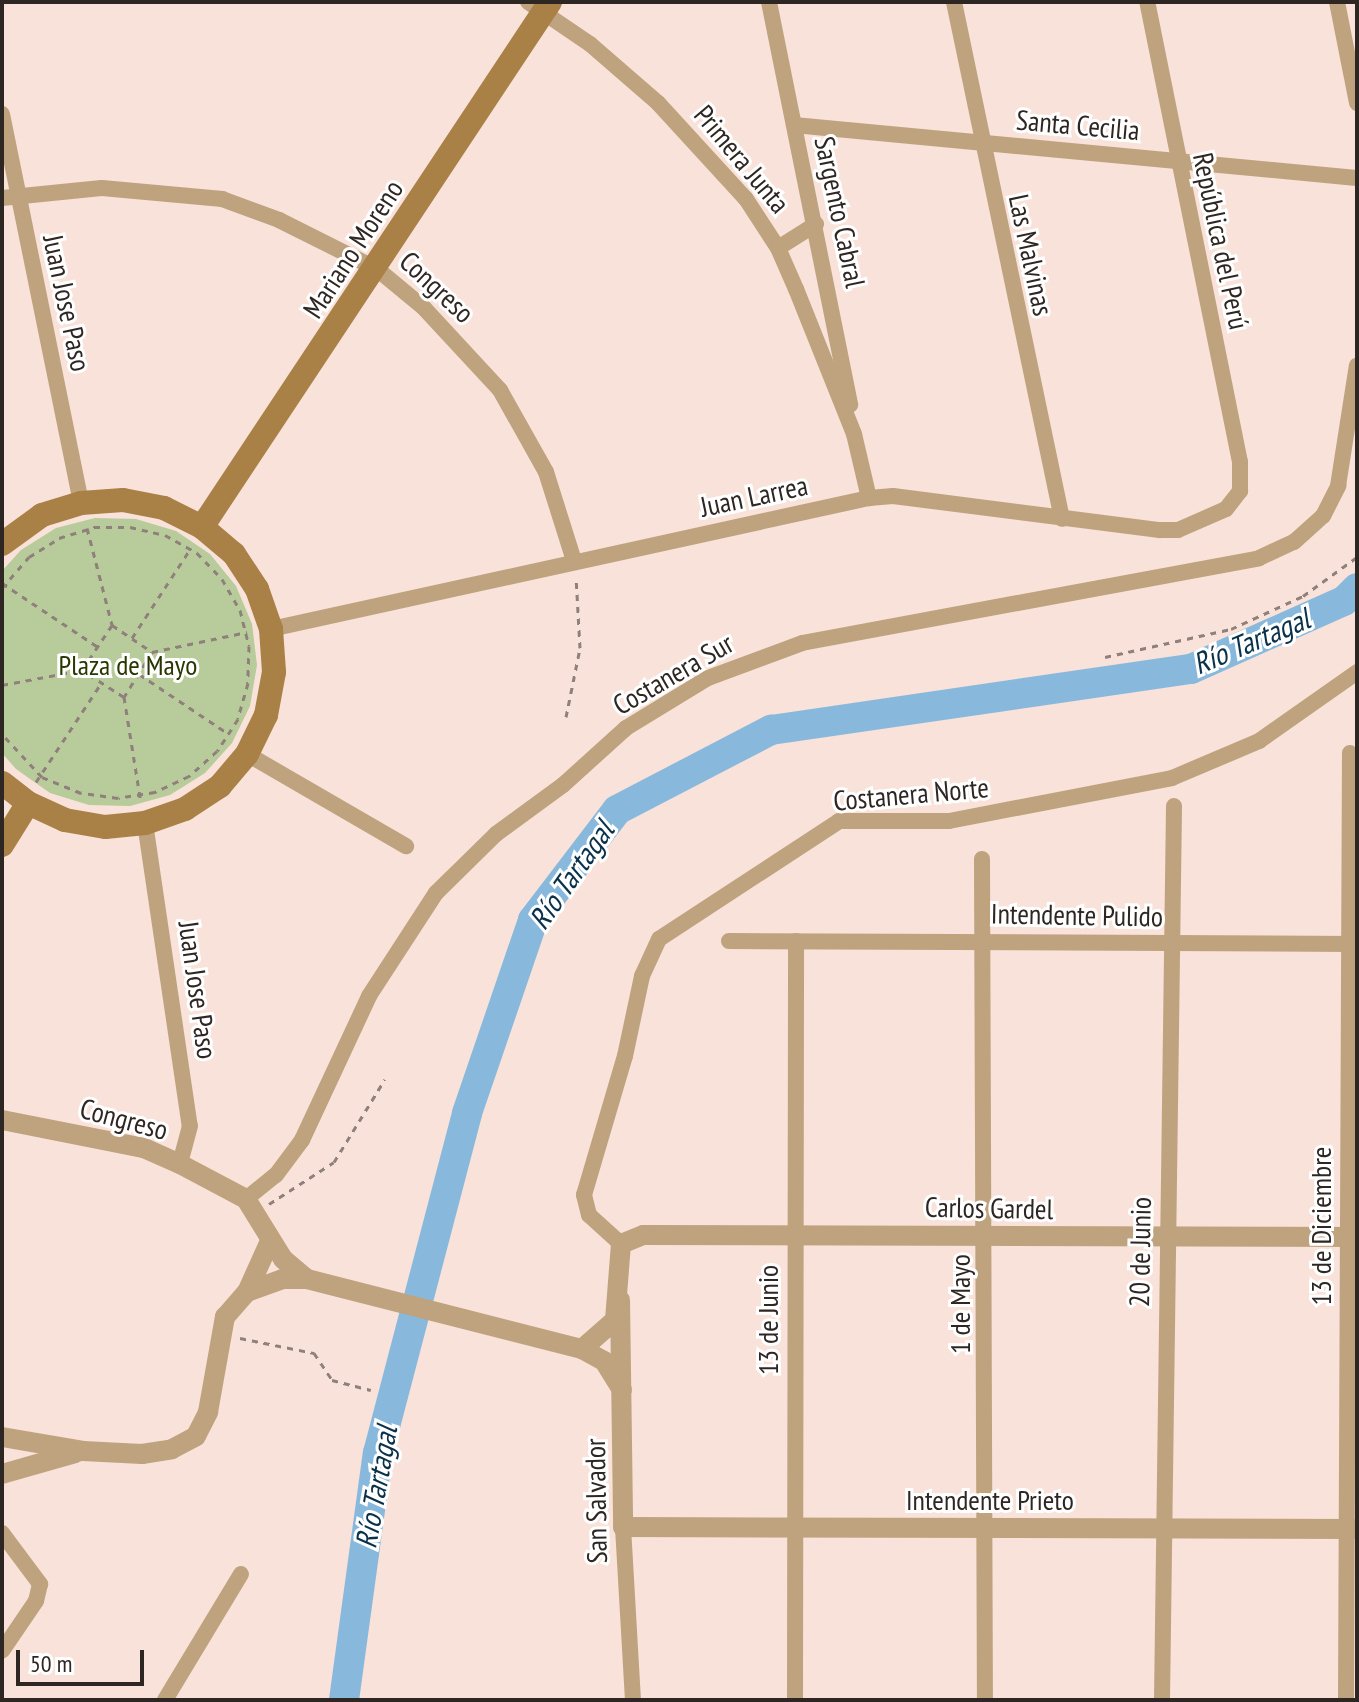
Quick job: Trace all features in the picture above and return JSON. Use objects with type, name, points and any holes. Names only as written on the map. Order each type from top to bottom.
[{"type":"main road","name":"Mariano Moreno","points":[[202,527],[377,269],[540,5]]},
{"type":"main road","points":[[2,544],[42,515],[81,503],[123,500],[164,508],[202,527],[234,554],[249,577],[271,629],[274,672],[266,715],[247,754],[220,786],[197,802],[145,823],[105,827],[65,820],[12,796],[2,845]]},
{"type":"street","name":"Sargento Cabral","points":[[769,2],[816,224],[854,434]]},
{"type":"street","name":"Las Malvinas","points":[[954,2],[1062,519]]},
{"type":"street","name":"República del Perú","points":[[1147,2],[1240,462],[1240,491]]},
{"type":"street","points":[[1337,2],[1357,103]]},
{"type":"street","name":"Primera Junta","points":[[540,5],[658,103],[746,199],[778,248],[854,434],[869,498]]},
{"type":"street","name":"Juan Jose Paso","points":[[2,114],[10,196],[81,503]]},
{"type":"street","name":"Santa Cecilia","points":[[794,125],[1357,178]]},
{"type":"street","name":"Congreso","points":[[10,196],[102,188],[222,199],[279,220],[377,269],[424,308],[500,390],[546,472],[574,561]]},
{"type":"street","points":[[778,248],[816,224]]},
{"type":"street","name":"Costanera Sur","points":[[254,1211],[302,1140],[369,996],[436,893],[496,834],[563,785],[626,728],[708,678],[787,647],[1259,558],[1294,542],[1323,516],[1338,486],[1357,365]]},
{"type":"street","name":"Juan Larrea","points":[[271,629],[869,498],[893,496],[1062,519],[1178,530],[1226,509],[1240,491]]},
{"type":"street","name":"Costanera Norte","points":[[621,1244],[589,1215],[584,1195],[625,1056],[642,976],[659,939],[839,821],[949,821],[1172,778],[1259,741],[1357,672]]},
{"type":"street","name":"13 de Diciembre","points":[[1346,1700],[1352,1529],[1350,753]]},
{"type":"street","points":[[247,754],[406,846]]},
{"type":"street","name":"20 de Junio","points":[[1162,1700],[1174,806]]},
{"type":"street","name":"Juan Jose Paso","points":[[145,823],[190,1126],[180,1164]]},
{"type":"street","name":"1 de Mayo","points":[[982,859],[987,1528],[985,1700]]},
{"type":"street","name":"Intendente Pulido","points":[[729,941],[1352,944]]},
{"type":"street","name":"13 de Junio","points":[[795,1700],[796,941]]},
{"type":"street","name":"Congreso","points":[[2,1120],[144,1148],[180,1164],[254,1211]]},
{"type":"street","points":[[254,1211],[270,1241],[307,1279]]},
{"type":"street","name":"Carlos Gardel","points":[[621,1244],[664,1234],[1352,1237]]},
{"type":"street","points":[[2,1437],[83,1451],[142,1454],[172,1449],[196,1436],[208,1412],[225,1317],[247,1292],[270,1241]]},
{"type":"street","name":"San Salvador","points":[[621,1244],[623,1527],[633,1700]]},
{"type":"street","points":[[247,1292],[283,1279],[307,1279],[582,1349],[604,1361],[623,1394]]},
{"type":"street","points":[[582,1349],[607,1331],[620,1300]]},
{"type":"street","points":[[2,1474],[83,1451]]},
{"type":"street","name":"Intendente Prieto","points":[[623,1527],[1352,1529]]},
{"type":"street","points":[[2,1533],[40,1584],[36,1601],[2,1651]]},
{"type":"street","points":[[165,1700],[241,1574]]},
{"type":"path","points":[[81,503],[112,625],[152,652],[271,629]]},
{"type":"path","points":[[2,734],[42,777],[81,793],[140,794],[189,776],[229,733],[248,683],[246,632],[222,579],[190,550],[165,535],[130,527],[88,529],[59,538],[29,557],[3,585],[98,647]]},
{"type":"path","points":[[132,638],[202,527]]},
{"type":"path","points":[[1105,657],[1231,629],[1303,596],[1357,557]]},
{"type":"path","points":[[566,717],[580,648],[574,561]]},
{"type":"path","points":[[82,670],[112,625]]},
{"type":"path","points":[[145,823],[124,697],[152,652]]},
{"type":"path","points":[[2,685],[82,670],[124,697]]},
{"type":"path","points":[[139,674],[229,733]]},
{"type":"path","points":[[12,796],[42,777],[102,682]]},
{"type":"path","points":[[254,1211],[334,1162],[385,1079]]},
{"type":"path","points":[[220,1334],[314,1353],[332,1380],[371,1390]]},
{"type":"green space","name":"Plaza de Mayo","points":[[95,518],[136,519],[176,531],[210,554],[236,586],[252,624],[257,665],[250,706],[232,743],[205,773],[170,795],[130,806],[89,805],[50,793],[16,769],[2,753],[2,571],[21,550],[56,528]]},
{"type":"waterway","name":"Río Tartagal","points":[[344,1700],[378,1453],[467,1113],[533,920],[617,810],[771,730],[1191,669],[1344,601],[1357,588]]}]
